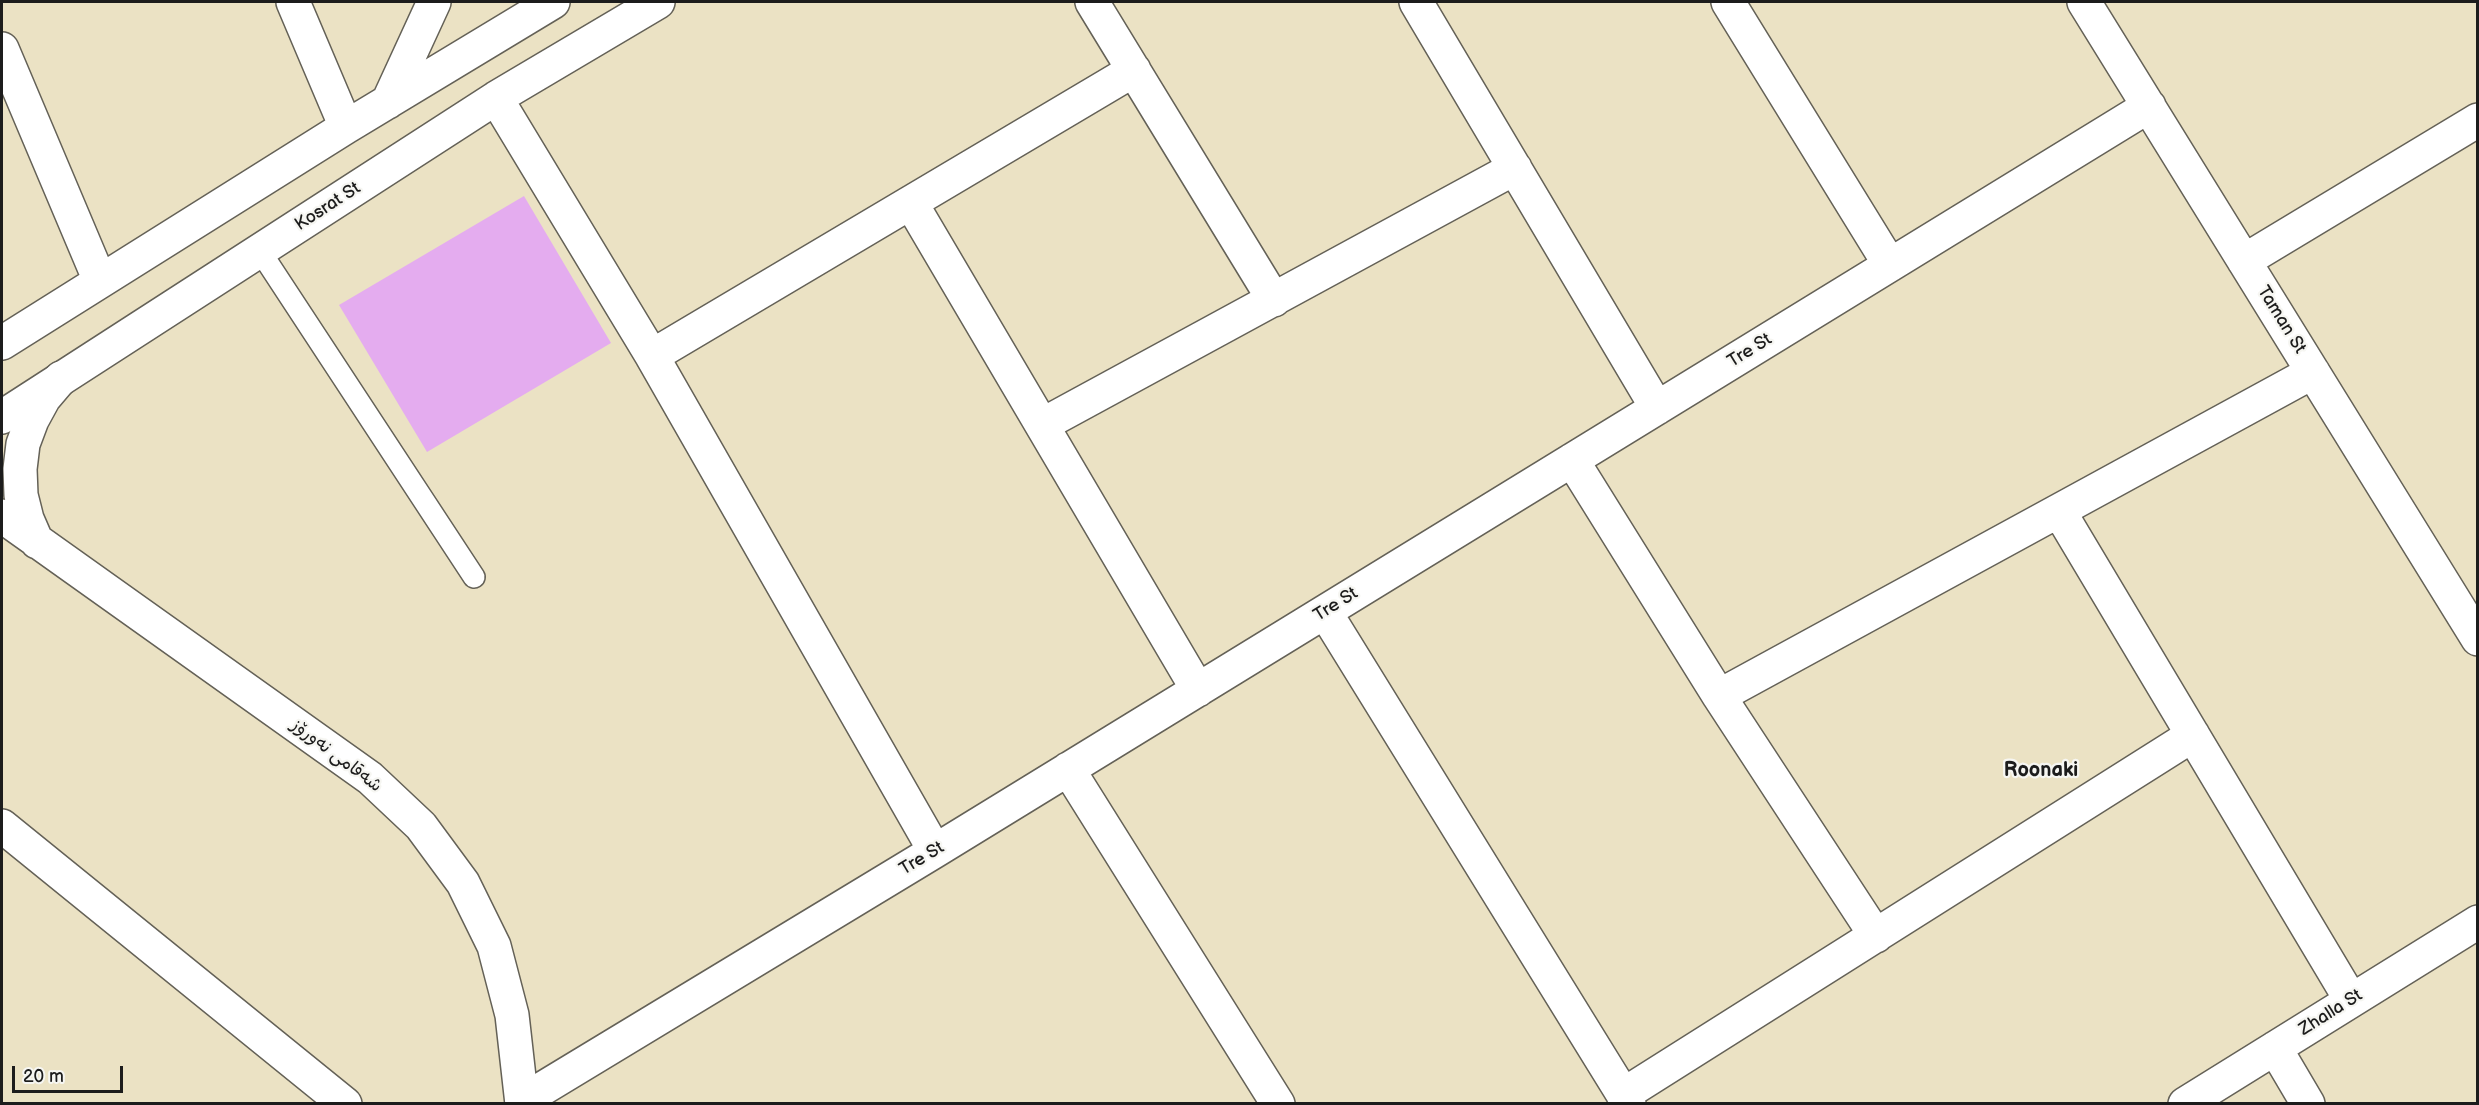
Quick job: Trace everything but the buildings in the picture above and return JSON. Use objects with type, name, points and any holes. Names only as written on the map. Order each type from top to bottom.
[{"type":"street","points":[[293,2],[346,127]]},
{"type":"street","points":[[388,102],[434,2]]},
{"type":"street","points":[[2,343],[346,127],[553,2]]},
{"type":"street","name":"Kosrat St","points":[[2,417],[496,98],[658,2]]},
{"type":"street","points":[[1092,2],[1274,300]]},
{"type":"street","points":[[1416,2],[1657,408]]},
{"type":"street","points":[[1728,2],[1890,265]]},
{"type":"street","name":"Taman St","points":[[2089,3],[2149,106],[2478,639]]},
{"type":"street","points":[[2,48],[100,281]]},
{"type":"street","points":[[652,356],[1134,70]]},
{"type":"street","points":[[496,98],[652,356],[935,851]]},
{"type":"street","name":"Tre St","points":[[522,1102],[2149,106]]},
{"type":"street","points":[[2244,261],[2478,120]]},
{"type":"street","points":[[1042,426],[1515,168]]},
{"type":"street","points":[[910,203],[1198,690]]},
{"type":"street","points":[[1719,696],[2313,372]]},
{"type":"street","points":[[37,542],[27,519],[21,495],[20,469],[23,444],[44,398],[61,378]]},
{"type":"street","points":[[1572,460],[1719,696],[1876,936]]},
{"type":"street","points":[[2059,511],[2351,1000]]},
{"type":"street","name":"شەقامی نەورۆز","points":[[2,516],[370,778],[421,826],[463,883],[494,946],[512,1015],[522,1102]]},
{"type":"street","points":[[1325,612],[1626,1099],[1876,936],[2193,735]]},
{"type":"street","points":[[1068,769],[1278,1104]]},
{"type":"street","points":[[2,826],[345,1104]]},
{"type":"street","name":"Zhalla St","points":[[2185,1104],[2478,922]]},
{"type":"street","points":[[2275,1048],[2308,1104]]},
{"type":"lane","points":[[260,251],[474,577]]},
{"type":"district","name":"Roonaki","points":[[2041,771]]}]
